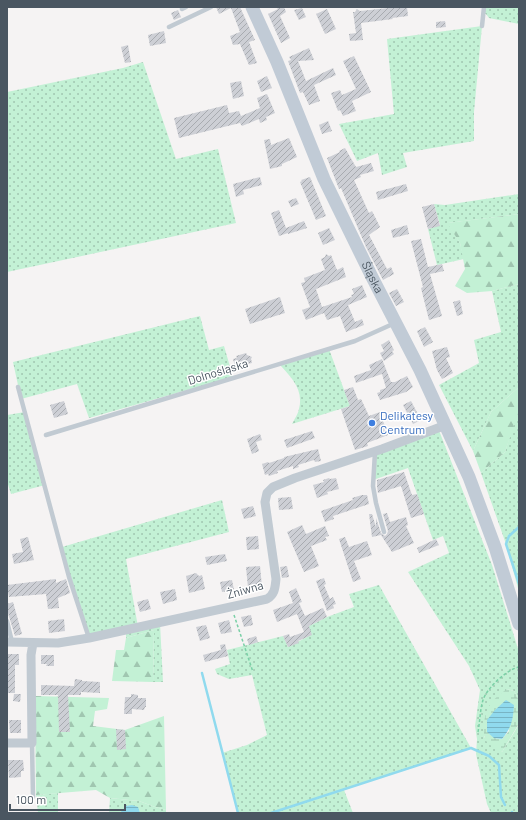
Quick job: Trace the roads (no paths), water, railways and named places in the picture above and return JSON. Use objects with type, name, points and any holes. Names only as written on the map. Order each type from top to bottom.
[{"type":"street","name":"Śląska","points":[[252,7],[277,62],[324,179],[356,247],[446,425],[478,500],[495,546],[519,624]]},
{"type":"street","name":"Żniwna","points":[[9,642],[58,643],[89,638],[267,599],[272,596],[276,579],[265,502],[267,493],[273,487],[295,478],[375,452],[446,425]]},
{"type":"street","points":[[7,743],[32,743],[31,655],[33,643]]},
{"type":"lane","points":[[169,27],[211,7]]},
{"type":"lane","points":[[482,26],[484,7]]},
{"type":"lane","name":"Dolnośląska","points":[[46,435],[355,341],[395,323]]},
{"type":"lane","points":[[18,387],[69,577],[89,638]]},
{"type":"lane","points":[[375,452],[373,486],[384,532]]},
{"type":"lane","points":[[7,621],[9,642]]},
{"type":"lane","points":[[32,743],[33,796]]},
{"type":"water","points":[[506,700],[514,705],[511,723],[508,731],[502,739],[494,738],[487,732],[487,720]]},
{"type":"water","points":[[132,805],[138,807],[140,813],[120,813],[126,806]]},
{"type":"waterway","points":[[519,527],[509,536],[506,544],[519,584]]},
{"type":"waterway","points":[[202,673],[238,813]]},
{"type":"waterway","points":[[271,813],[471,748],[489,756],[499,765],[501,797],[505,805]]},
{"type":"place","name":"Delikatesy Centrum","points":[[372,423]]}]
